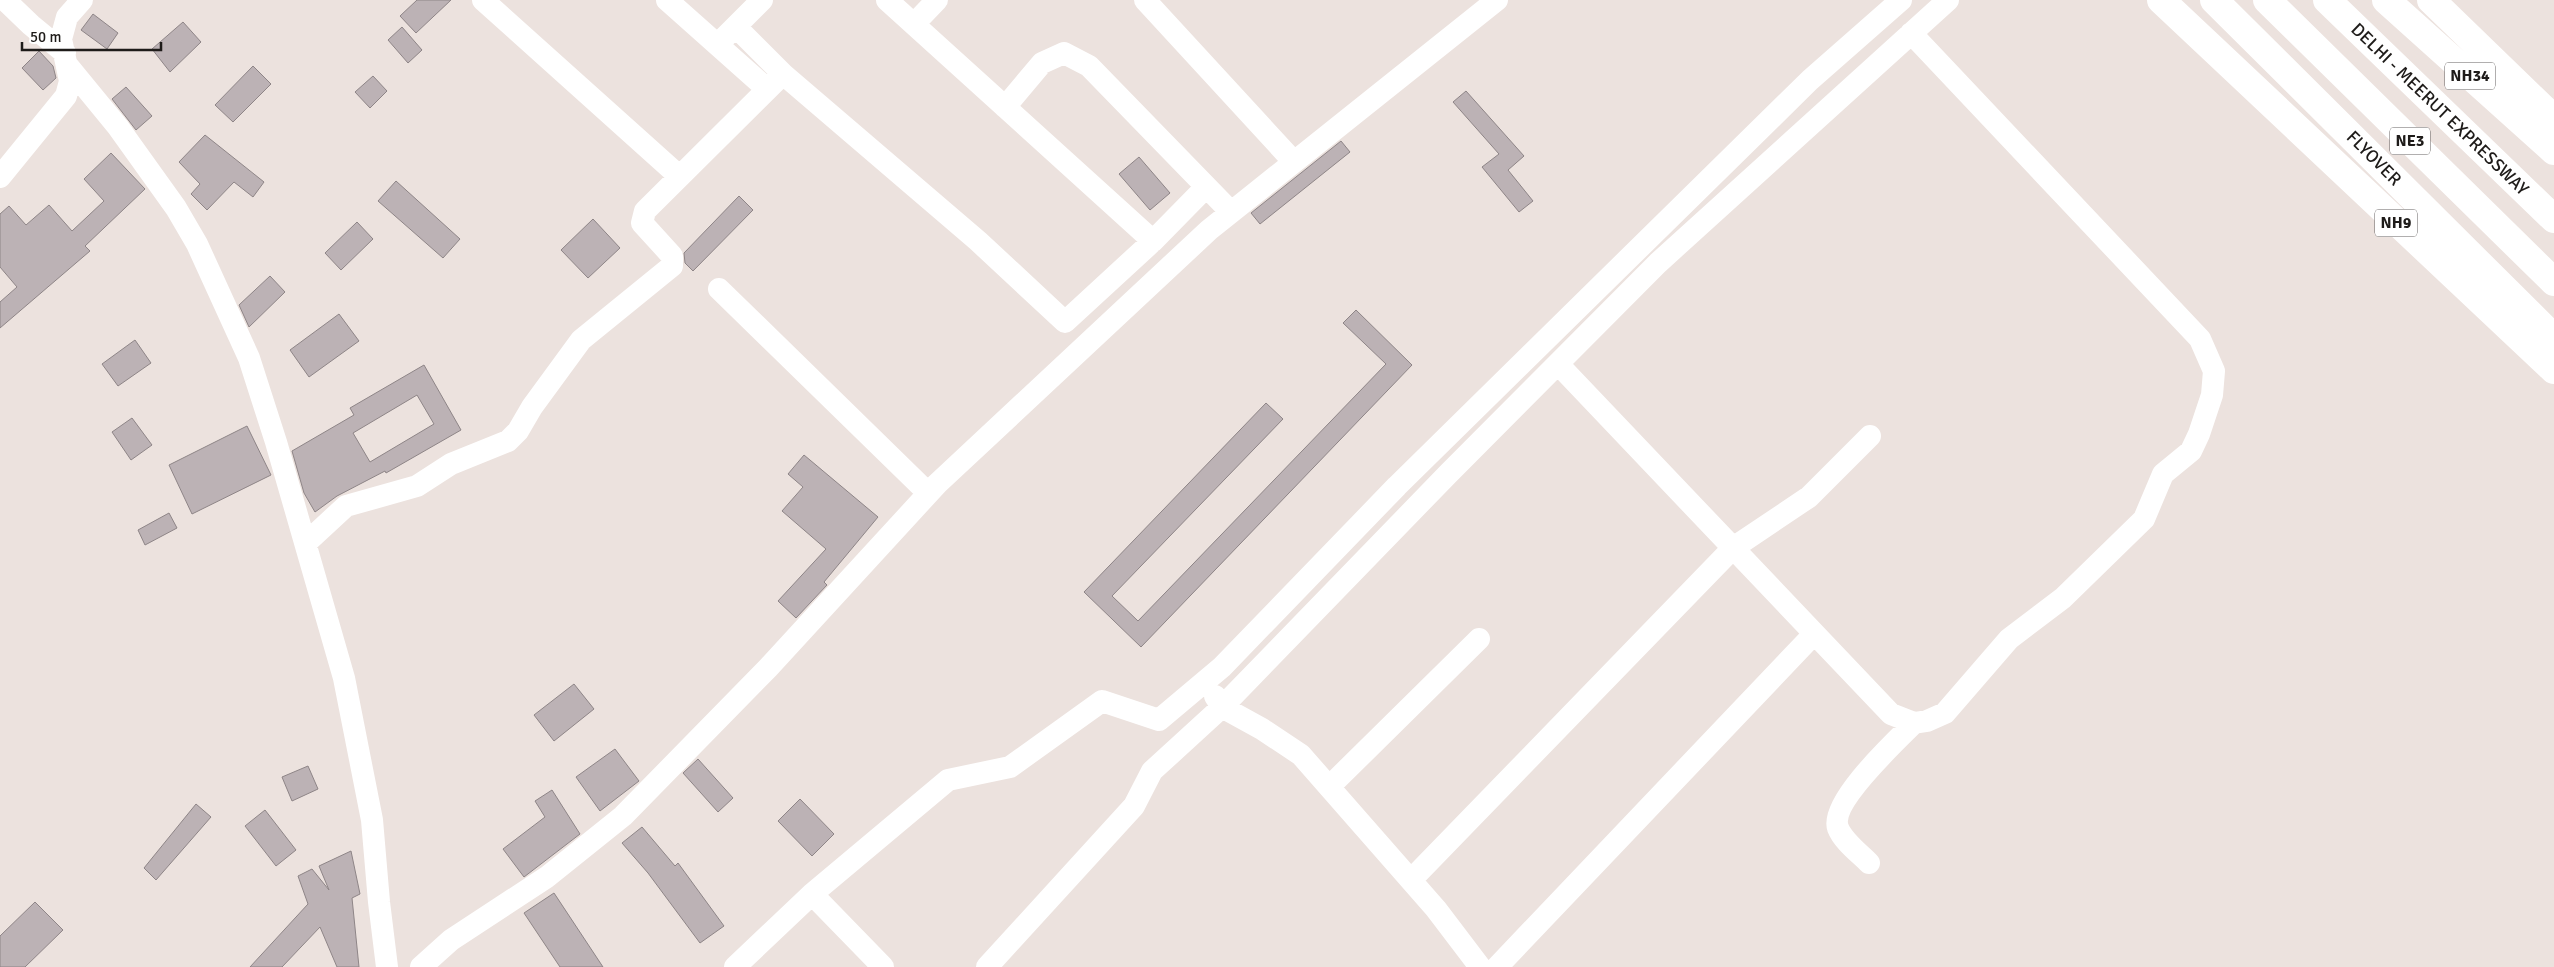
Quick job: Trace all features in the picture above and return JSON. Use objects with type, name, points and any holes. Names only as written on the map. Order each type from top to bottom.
[{"type":"highway","name":"NH9","points":[[2161,0],[2554,370]]},
{"type":"highway","name":"NE3","points":[[2267,0],[2554,282]]},
{"type":"highway","name":"DELHI - MEERUT EXPRESSWAY","points":[[2327,0],[2554,219]]},
{"type":"highway","name":"NH34","points":[[2386,0],[2554,151]]},
{"type":"highway","points":[[2431,0],[2554,119]]},
{"type":"highway","name":"FLYOVER","points":[[2218,4],[2554,338]]},
{"type":"street","points":[[5,0],[67,59],[176,208],[197,244],[249,358],[306,543],[344,678],[372,820],[378,902],[387,967]]},
{"type":"street","points":[[0,177],[66,96],[70,81],[67,59],[61,39],[63,26],[82,0]]},
{"type":"street","points":[[483,0],[679,176]]},
{"type":"street","points":[[667,0],[717,45],[775,82],[978,241],[1064,322],[1154,241],[1206,187]]},
{"type":"street","points":[[717,45],[762,0]]},
{"type":"street","points":[[887,0],[1154,241]]},
{"type":"street","points":[[914,24],[938,0]]},
{"type":"street","points":[[1146,0],[1294,162]]},
{"type":"street","points":[[421,967],[451,940],[546,877],[623,816],[768,668],[928,492],[1231,212],[1497,0]]},
{"type":"street","points":[[735,967],[812,894],[948,780],[1010,767],[1102,701],[1159,720],[1222,667],[1397,486],[1810,80],[1901,0]]},
{"type":"street","points":[[987,967],[1134,806],[1152,770],[1222,707],[1448,474],[1658,263],[1948,0]]},
{"type":"street","points":[[1873,25],[1894,50]]},
{"type":"street","points":[[736,27],[775,82]]},
{"type":"street","points":[[1558,364],[1891,714],[1914,723],[1927,721],[1945,712],[2009,639],[2063,598],[2144,519],[2163,474],[2191,452],[2212,395],[2214,371],[2200,339],[1911,33]]},
{"type":"street","points":[[1005,107],[1042,63],[1064,53],[1089,66],[1231,212]]},
{"type":"street","points":[[306,543],[346,506],[417,486],[451,464],[491,448],[514,436],[581,340],[672,266],[672,256],[644,227],[642,218],[645,211],[775,82]]},
{"type":"street","points":[[720,289],[928,492]]},
{"type":"street","points":[[1411,880],[1733,548],[1809,497],[1870,436]]},
{"type":"street","points":[[1497,967],[1814,634]]},
{"type":"street","points":[[1329,787],[1479,639]]},
{"type":"street","points":[[1204,681],[1222,707],[1262,729],[1301,755],[1411,880],[1480,967]]},
{"type":"street","points":[[1869,863],[1844,836],[1838,827],[1837,818],[1842,805],[1857,782],[1914,723]]},
{"type":"street","points":[[812,894],[883,967]]},
{"type":"building","points":[[417,0],[451,0],[416,33],[400,16]]},
{"type":"building","points":[[93,14],[118,33],[107,49],[81,30]]},
{"type":"building","points":[[183,22],[201,42],[170,72],[152,49]]},
{"type":"building","points":[[402,27],[422,50],[408,63],[388,40]]},
{"type":"building","points":[[39,51],[53,66],[56,78],[43,90],[22,68]]},
{"type":"building","points":[[253,66],[271,84],[233,122],[215,105]]},
{"type":"building","points":[[373,76],[387,91],[370,108],[355,92]]},
{"type":"building","points":[[126,87],[152,116],[136,130],[112,99]]},
{"type":"building","points":[[1466,91],[1524,156],[1508,170],[1533,201],[1519,212],[1482,167],[1499,154],[1453,102]]},
{"type":"building","points":[[205,135],[264,182],[253,197],[234,182],[207,210],[191,194],[200,184],[179,162]]},
{"type":"building","points":[[1341,141],[1350,152],[1260,224],[1251,213]]},
{"type":"building","points":[[111,153],[145,189],[85,246],[90,251],[0,328],[0,302],[17,287],[0,267],[0,214],[9,206],[26,225],[49,205],[72,231],[104,201],[84,179]]},
{"type":"building","points":[[1139,157],[1170,193],[1150,210],[1119,174]]},
{"type":"building","points":[[396,181],[460,239],[443,258],[378,201]]},
{"type":"building","points":[[739,196],[753,210],[693,271],[685,263],[684,253]]},
{"type":"building","points":[[593,219],[620,248],[588,278],[561,250]]},
{"type":"building","points":[[357,222],[373,239],[341,270],[325,253]]},
{"type":"building","points":[[270,276],[285,292],[249,327],[239,305]]},
{"type":"building","points":[[1356,310],[1412,365],[1141,647],[1084,592],[1266,403],[1283,419],[1112,596],[1138,621],[1386,364],[1343,323]]},
{"type":"building","points":[[339,314],[359,341],[309,377],[290,350]]},
{"type":"building","points":[[135,340],[151,363],[118,386],[102,364]]},
{"type":"building","points":[[424,365],[461,430],[386,473],[385,471],[337,496],[315,512],[304,493],[292,451],[354,415],[350,408]],"holes":[[[417,395],[434,424],[370,462],[353,433]]]},
{"type":"building","points":[[132,418],[152,445],[131,460],[112,432]]},
{"type":"building","points":[[247,426],[271,475],[192,514],[169,465]]},
{"type":"building","points":[[804,455],[878,517],[824,582],[827,585],[796,618],[778,601],[826,549],[782,511],[803,487],[788,474]]},
{"type":"building","points":[[169,513],[177,528],[145,545],[138,530]]},
{"type":"building","points":[[574,684],[594,709],[554,741],[534,715]]},
{"type":"building","points":[[615,749],[639,781],[600,811],[576,777]]},
{"type":"building","points":[[698,759],[733,798],[718,812],[683,773]]},
{"type":"building","points":[[308,766],[318,789],[292,801],[282,777]]},
{"type":"building","points":[[552,790],[580,834],[524,877],[503,849],[545,817],[535,801]]},
{"type":"building","points":[[800,799],[834,834],[812,856],[778,821]]},
{"type":"building","points":[[196,804],[211,817],[156,880],[144,868]]},
{"type":"building","points":[[265,810],[296,850],[276,866],[245,826]]},
{"type":"building","points":[[642,827],[675,866],[678,863],[724,926],[700,943],[648,873],[622,843]]},
{"type":"building","points":[[351,851],[360,894],[352,898],[359,967],[337,967],[320,927],[282,967],[250,967],[308,904],[298,876],[312,869],[329,890],[319,866]]},
{"type":"building","points":[[554,893],[603,967],[560,967],[524,913]]},
{"type":"building","points":[[35,902],[63,930],[25,967],[0,967],[0,936]]}]
